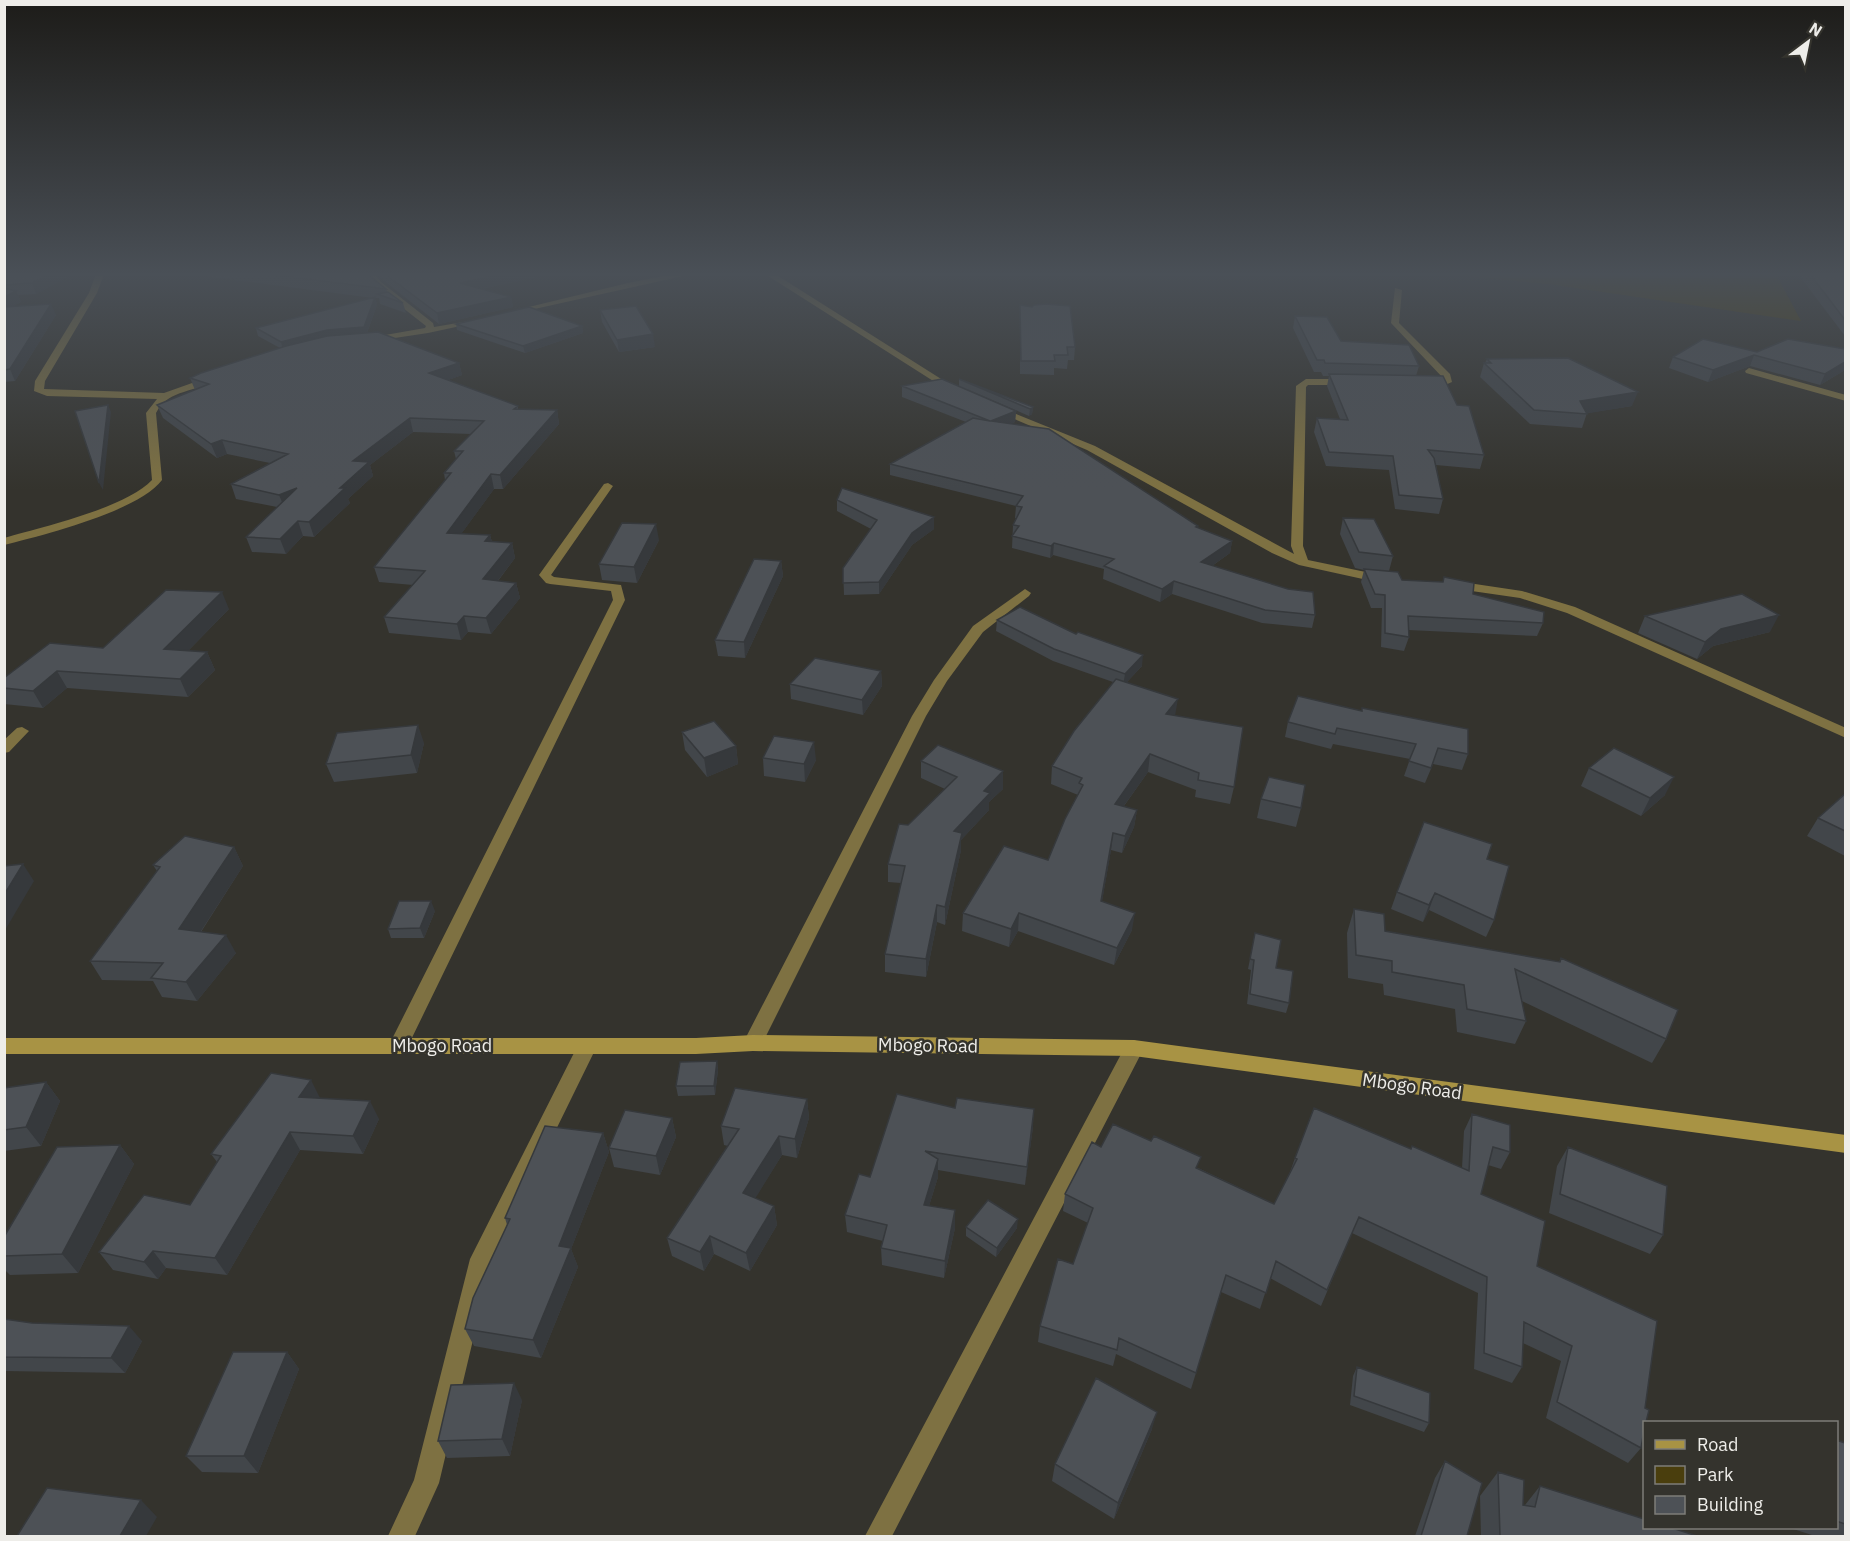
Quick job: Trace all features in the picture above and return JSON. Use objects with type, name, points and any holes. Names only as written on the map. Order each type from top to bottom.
[{"type":"main road","name":"Mbogo Road","points":[[4,1046],[696,1046],[753,1043],[1134,1048],[1845,1144]]},
{"type":"street","points":[[61,346],[40,381],[39,391],[166,396]]},
{"type":"street","points":[[882,346],[959,393]]},
{"type":"street","points":[[1417,346],[1449,380],[1443,383],[1420,384]]},
{"type":"street","points":[[1749,371],[1845,398]]},
{"type":"street","points":[[4,542],[118,504],[155,485],[157,480],[151,413],[153,405],[166,396],[218,377]]},
{"type":"street","points":[[1303,562],[1297,546],[1301,386],[1306,382],[1355,382]]},
{"type":"street","points":[[980,402],[1091,448],[1276,551],[1303,562],[1365,577],[1396,580]]},
{"type":"street","points":[[399,1045],[619,600],[617,588],[550,580],[545,575],[608,486]]},
{"type":"street","points":[[1439,583],[1522,595],[1554,604],[1845,734]]},
{"type":"street","points":[[753,1043],[919,716],[940,680],[978,629],[1025,593]]},
{"type":"street","points":[[4,748],[22,731]]},
{"type":"street","points":[[401,1536],[426,1483],[481,1259],[587,1046]]},
{"type":"street","points":[[878,1536],[1134,1048]]},
{"type":"building","points":[[4,346],[25,346],[10,369],[4,370]]},
{"type":"building","points":[[286,346],[414,346],[459,363],[429,373],[518,406],[514,409],[557,410],[500,475],[491,474],[447,533],[490,535],[485,541],[512,543],[483,579],[516,583],[486,618],[464,616],[457,624],[384,617],[425,571],[374,567],[451,473],[444,473],[463,451],[454,451],[484,421],[410,418],[353,461],[369,462],[340,488],[345,488],[309,522],[298,521],[280,539],[246,537],[297,488],[279,495],[231,484],[288,454],[222,440],[211,444],[157,405],[209,384],[190,378]]},
{"type":"building","points":[[1021,346],[1075,346],[1067,347],[1068,355],[1054,355],[1055,361],[1021,361]]},
{"type":"building","points":[[1310,346],[1409,346],[1419,366],[1325,363],[1324,360],[1317,360]]},
{"type":"building","points":[[1691,346],[1732,346],[1757,352],[1772,346],[1827,346],[1845,349],[1845,362],[1825,374],[1754,355],[1713,370],[1673,357]]},
{"type":"building","points":[[1568,358],[1638,392],[1580,401],[1587,414],[1534,410],[1484,363],[1491,363],[1487,359]]},
{"type":"building","points":[[1329,374],[1443,376],[1457,405],[1469,406],[1484,455],[1428,450],[1434,458],[1443,499],[1399,495],[1393,456],[1329,452],[1317,418],[1348,420]]},
{"type":"building","points":[[942,379],[1016,411],[991,421],[1049,429],[1198,526],[1196,527],[1232,541],[1201,562],[1288,589],[1313,592],[1315,615],[1265,610],[1174,581],[1162,589],[1104,566],[1114,559],[1054,543],[1051,546],[1012,536],[1019,526],[1013,525],[1022,507],[1016,506],[1023,496],[890,464],[973,418],[990,421],[902,386]]},
{"type":"building","points":[[959,379],[1033,407],[1030,409]]},
{"type":"building","points":[[108,405],[99,483],[75,411]]},
{"type":"building","points":[[842,488],[934,517],[912,533],[879,582],[843,583],[843,568],[877,520],[837,500]]},
{"type":"building","points":[[1343,518],[1374,519],[1393,556],[1359,552]]},
{"type":"building","points":[[622,523],[656,524],[634,567],[599,564]]},
{"type":"building","points":[[754,559],[781,561],[744,642],[715,640]]},
{"type":"building","points":[[1364,569],[1398,572],[1402,580],[1443,582],[1444,577],[1474,583],[1473,594],[1544,612],[1543,623],[1408,616],[1409,637],[1385,633],[1385,595],[1375,594]]},
{"type":"building","points":[[166,590],[222,592],[164,649],[207,652],[180,679],[57,671],[33,691],[4,688],[4,678],[50,643],[103,648]]},
{"type":"building","points":[[1742,594],[1779,615],[1721,629],[1705,642],[1645,616]]},
{"type":"building","points":[[1020,607],[1076,634],[1078,632],[1143,655],[1125,674],[1054,649],[997,620]]},
{"type":"building","points":[[815,658],[881,671],[862,700],[790,684]]},
{"type":"building","points":[[1116,679],[1178,699],[1166,714],[1243,727],[1234,787],[1198,780],[1199,773],[1150,754],[1115,804],[1137,810],[1125,836],[1113,833],[1101,901],[1135,913],[1117,948],[1019,913],[1011,929],[963,913],[1004,846],[1048,860],[1065,819],[1083,785],[1079,783],[1082,778],[1052,766],[1074,731]]},
{"type":"building","points":[[1298,696],[1362,711],[1362,708],[1468,729],[1468,754],[1438,748],[1431,768],[1409,761],[1416,744],[1337,728],[1335,734],[1288,722]]},
{"type":"building","points":[[714,721],[736,746],[704,758],[682,732]]},
{"type":"building","points":[[418,725],[411,755],[326,764],[337,733]]},
{"type":"building","points":[[774,736],[814,742],[804,764],[763,758]]},
{"type":"building","points":[[938,745],[1003,771],[984,791],[990,793],[954,831],[962,833],[945,907],[937,905],[926,959],[885,954],[905,866],[888,864],[899,824],[908,825],[957,777],[921,761]]},
{"type":"building","points":[[1614,748],[1674,777],[1650,798],[1589,768]]},
{"type":"building","points":[[1269,777],[1305,785],[1301,808],[1261,799]]},
{"type":"building","points":[[1845,794],[1845,831],[1818,818]]},
{"type":"building","points":[[1424,822],[1492,844],[1487,859],[1509,866],[1494,920],[1435,893],[1429,905],[1397,892]]},
{"type":"building","points":[[185,836],[234,847],[179,929],[226,935],[186,982],[151,978],[163,963],[90,961],[160,867],[153,865]]},
{"type":"building","points":[[23,864],[4,895],[4,866]]},
{"type":"building","points":[[399,901],[431,901],[420,928],[388,929]]},
{"type":"building","points":[[1354,909],[1384,914],[1385,931],[1560,962],[1561,958],[1678,1010],[1666,1039],[1515,969],[1526,1021],[1467,1009],[1464,985],[1392,972],[1392,961],[1356,955]]},
{"type":"building","points":[[1255,933],[1281,940],[1276,968],[1293,971],[1289,1003],[1250,994],[1254,960],[1250,959]]},
{"type":"building","points":[[717,1061],[714,1086],[676,1086],[680,1062]]},
{"type":"building","points":[[271,1073],[311,1080],[299,1097],[370,1101],[353,1136],[290,1132],[215,1258],[153,1251],[144,1262],[99,1252],[144,1195],[190,1205],[221,1156],[211,1154]]},
{"type":"building","points":[[46,1082],[26,1127],[4,1130],[4,1088]]},
{"type":"building","points":[[735,1088],[807,1099],[795,1139],[779,1136],[743,1193],[774,1206],[746,1253],[710,1236],[700,1252],[667,1238],[739,1129],[721,1126]]},
{"type":"building","points":[[897,1094],[955,1108],[957,1098],[1034,1109],[1027,1167],[925,1151],[938,1159],[924,1205],[955,1210],[945,1261],[881,1248],[887,1225],[845,1215],[859,1174],[870,1177]]},
{"type":"building","points":[[1314,1108],[1469,1171],[1472,1114],[1510,1125],[1510,1152],[1493,1147],[1481,1194],[1545,1221],[1537,1266],[1657,1321],[1645,1408],[1649,1410],[1646,1421],[1643,1421],[1641,1448],[1557,1402],[1572,1346],[1524,1322],[1522,1367],[1484,1353],[1487,1277],[1359,1217],[1327,1290],[1276,1261],[1266,1293],[1226,1275],[1196,1373],[1119,1338],[1117,1350],[1040,1326],[1058,1259],[1073,1264],[1093,1208],[1065,1194],[1092,1142],[1101,1147],[1113,1124],[1151,1141],[1154,1136],[1201,1157],[1196,1168],[1274,1204],[1297,1159],[1295,1158]]},
{"type":"building","points":[[625,1110],[672,1118],[656,1156],[609,1148]]},
{"type":"building","points":[[545,1126],[603,1133],[559,1246],[571,1248],[533,1340],[465,1329],[473,1298],[510,1219],[505,1218]]},
{"type":"building","points":[[120,1145],[62,1254],[4,1256],[4,1237],[57,1147]]},
{"type":"building","points":[[1568,1147],[1667,1186],[1663,1235],[1560,1194]]},
{"type":"building","points":[[988,1200],[1018,1219],[997,1248],[966,1227]]},
{"type":"building","points":[[4,1319],[32,1323],[129,1326],[111,1358],[4,1357]]},
{"type":"building","points":[[233,1352],[287,1352],[244,1456],[186,1456]]},
{"type":"building","points":[[1357,1367],[1430,1393],[1429,1423],[1354,1396]]},
{"type":"building","points":[[1096,1378],[1157,1412],[1118,1503],[1055,1464]]},
{"type":"building","points":[[514,1383],[502,1439],[438,1441],[451,1385]]},
{"type":"building","points":[[1838,1441],[1845,1443],[1845,1524],[1838,1522]]},
{"type":"building","points":[[1445,1461],[1482,1483],[1467,1536],[1421,1536]]},
{"type":"building","points":[[1498,1472],[1524,1480],[1523,1505],[1535,1507],[1540,1486],[1643,1519],[1643,1529],[1675,1529],[1697,1536],[1500,1536]]},
{"type":"building","points":[[47,1488],[141,1500],[120,1536],[17,1536]]}]
